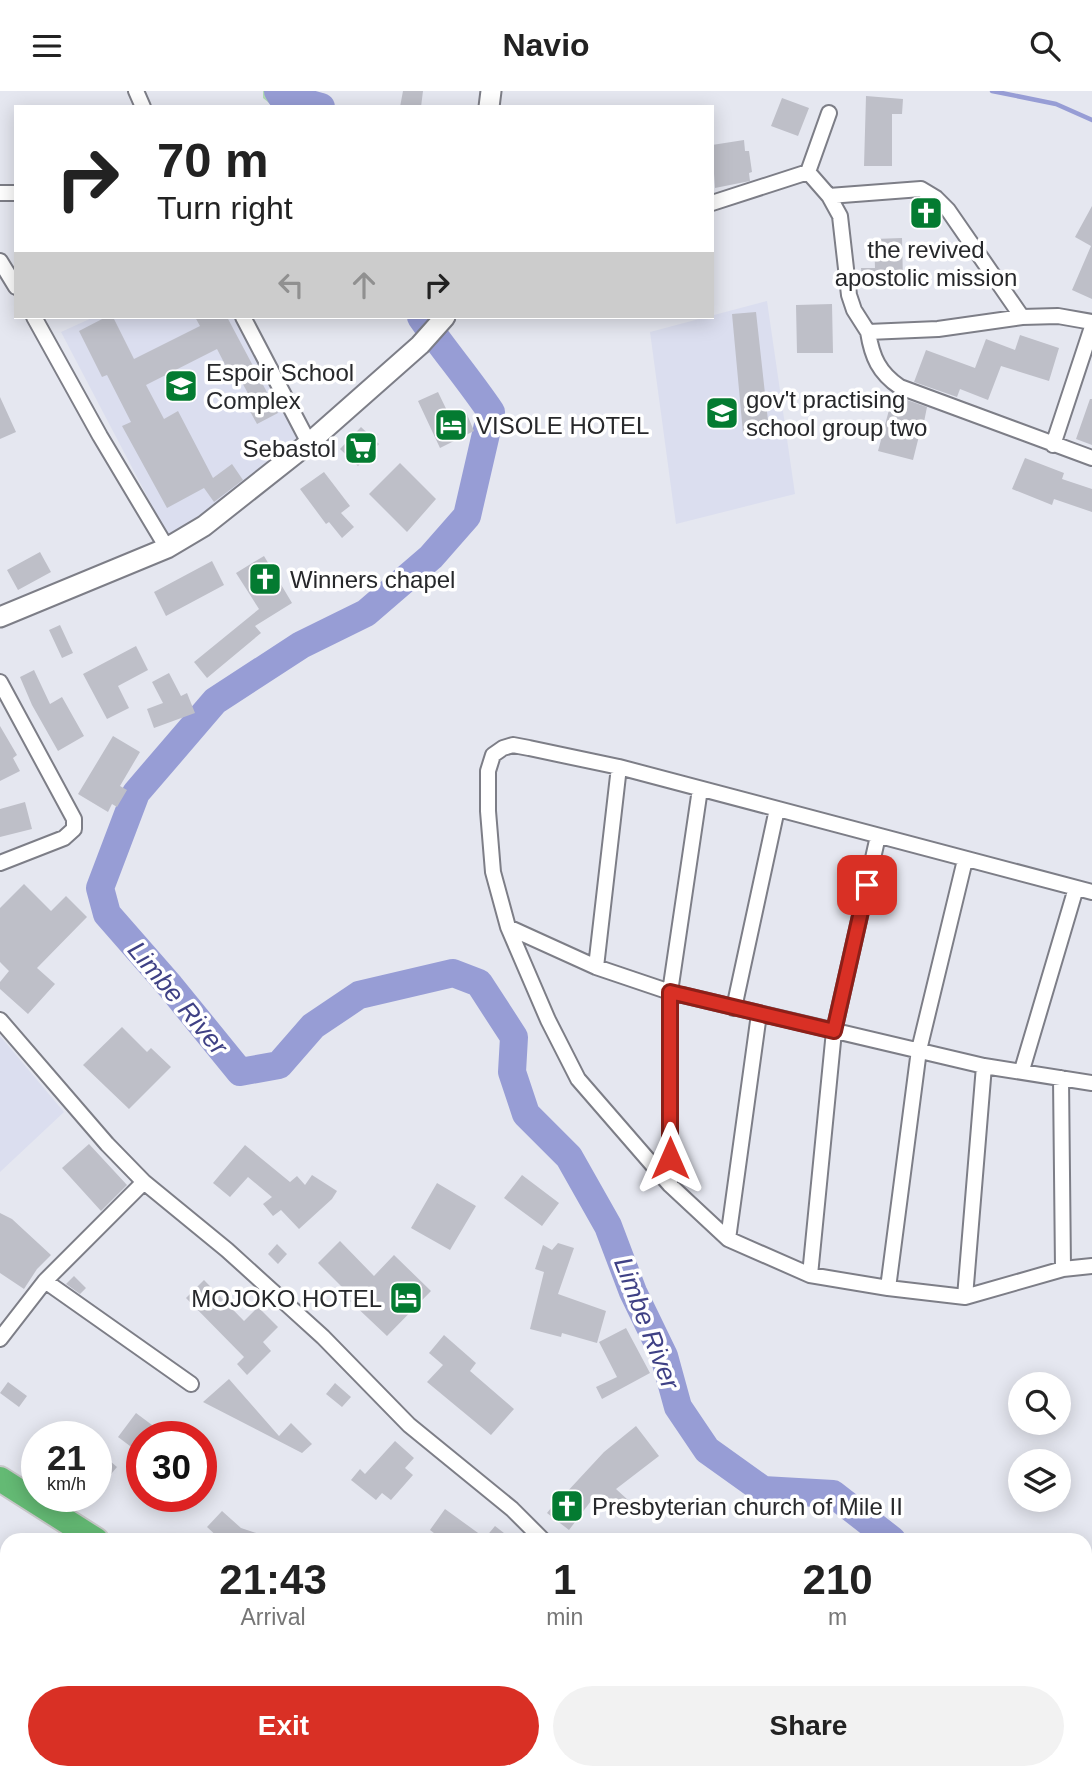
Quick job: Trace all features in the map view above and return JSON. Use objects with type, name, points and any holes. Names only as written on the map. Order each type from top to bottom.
[{"type":"highway","points":[[0,1479],[85,1533]]},
{"type":"street","points":[[808,172],[829,113]]},
{"type":"street","points":[[808,172],[829,196],[840,216],[849,295],[854,310],[868,332],[872,355],[887,378],[900,387],[1092,458]]},
{"type":"street","points":[[714,202],[808,172]]},
{"type":"street","points":[[829,196],[921,189],[936,198],[948,210],[1023,317]]},
{"type":"street","points":[[0,261],[14,284]]},
{"type":"street","points":[[868,332],[938,329],[1023,317],[1058,316],[1092,325],[1053,445]]},
{"type":"street","points":[[35,319],[100,436],[167,548]]},
{"type":"street","points":[[244,319],[309,443]]},
{"type":"street","points":[[0,617],[167,548],[204,526],[309,443],[420,345],[442,321]]},
{"type":"street","points":[[0,682],[74,819],[74,828],[64,838],[0,863]]},
{"type":"street","points":[[1092,892],[619,767],[513,745],[493,755],[488,771],[493,872],[508,927],[548,1020],[578,1079],[670,1185],[727,1238],[810,1275],[965,1297],[1063,1269],[1092,1266]]},
{"type":"street","points":[[596,967],[619,767]]},
{"type":"street","points":[[670,1185],[670,992],[700,789]]},
{"type":"street","points":[[734,1008],[777,809]]},
{"type":"street","points":[[810,1275],[834,1031],[878,836]]},
{"type":"street","points":[[888,1288],[919,1050],[965,860]]},
{"type":"street","points":[[1022,1070],[1076,888]]},
{"type":"street","points":[[508,927],[596,967],[670,992],[984,1066],[1092,1083]]},
{"type":"street","points":[[727,1238],[759,1014]]},
{"type":"street","points":[[0,1020],[107,1144],[144,1182],[227,1250],[323,1337],[410,1425],[536,1533]]},
{"type":"street","points":[[965,1297],[984,1066]]},
{"type":"street","points":[[1061,1078],[1063,1269]]},
{"type":"street","points":[[0,1339],[45,1281],[144,1182]]},
{"type":"street","points":[[45,1281],[191,1384]]},
{"type":"shaded area","name":"gov't practising school group two","points":[[767,301],[795,494],[676,524],[650,332],[699,319],[714,319],[714,315]]},
{"type":"shaded area","name":"Espoir School Complex","points":[[90,319],[238,319],[300,440],[169,538],[61,332]]},
{"type":"shaded area","points":[[0,1036],[64,1112],[0,1172]]},
{"type":"green space","points":[[263,91],[296,91],[306,96],[325,98],[332,104],[272,105],[263,98]]},
{"type":"building","points":[[403,91],[423,91],[421,105],[400,105]]},
{"type":"building","points":[[866,96],[903,99],[902,114],[892,114],[892,166],[864,166]]},
{"type":"building","points":[[782,98],[809,108],[798,136],[771,126]]},
{"type":"building","points":[[744,140],[745,151],[749,151],[752,172],[749,173],[750,181],[715,188],[714,145]]},
{"type":"building","points":[[1092,206],[1092,299],[1072,290],[1091,246],[1075,237]]},
{"type":"building","points":[[902,238],[903,280],[862,281],[861,268],[875,268],[874,239]]},
{"type":"building","points":[[832,304],[833,353],[797,353],[796,305]]},
{"type":"building","points":[[756,312],[769,430],[743,433],[732,314]]},
{"type":"building","points":[[102,319],[114,319],[134,359],[200,326],[196,319],[228,319],[278,413],[257,424],[245,402],[251,399],[238,375],[232,378],[217,349],[146,385],[164,419],[178,411],[213,478],[232,464],[243,480],[214,502],[204,488],[167,508],[122,426],[131,422],[107,375],[102,377],[79,331]]},
{"type":"building","points":[[1020,335],[1059,348],[1049,381],[1001,366],[988,400],[960,389],[957,397],[914,382],[926,350],[975,368],[986,339],[1015,350]]},
{"type":"building","name":"VISOLE HOTEL","points":[[438,392],[451,419],[466,412],[474,431],[440,448],[418,401]]},
{"type":"building","points":[[893,395],[927,407],[913,460],[878,451]]},
{"type":"building","points":[[0,397],[16,432],[0,439]]},
{"type":"building","points":[[1092,399],[1092,445],[1076,439]]},
{"type":"building","points":[[361,427],[379,444],[358,466],[340,449]]},
{"type":"building","points":[[1025,458],[1064,473],[1062,479],[1092,489],[1092,512],[1054,499],[1052,505],[1012,489]]},
{"type":"building","points":[[400,463],[436,499],[407,532],[369,494]]},
{"type":"building","points":[[324,472],[350,506],[341,513],[354,527],[342,538],[329,522],[326,524],[300,489]]},
{"type":"building","points":[[40,552],[51,572],[18,590],[7,570]]},
{"type":"building","points":[[264,556],[292,603],[255,626],[261,633],[207,678],[194,662],[259,609],[236,573]]},
{"type":"building","points":[[212,561],[224,585],[166,616],[154,592]]},
{"type":"building","points":[[60,625],[73,653],[62,658],[49,630]]},
{"type":"building","points":[[136,646],[148,670],[118,686],[129,708],[107,719],[83,674]]},
{"type":"building","points":[[34,670],[50,704],[62,697],[84,736],[58,751],[32,705],[20,677]]},
{"type":"building","points":[[169,673],[181,696],[187,693],[195,713],[154,728],[147,709],[163,703],[152,682]]},
{"type":"building","points":[[0,726],[17,755],[13,758],[20,771],[0,781]]},
{"type":"building","points":[[113,736],[140,752],[120,786],[127,790],[117,807],[112,804],[108,812],[78,794]]},
{"type":"building","points":[[25,802],[32,829],[0,837],[0,809]]},
{"type":"building","points":[[24,884],[51,911],[66,896],[87,917],[37,968],[55,984],[28,1014],[0,989],[0,982],[9,971],[0,962],[0,908]]},
{"type":"building","points":[[122,1027],[147,1052],[151,1048],[171,1067],[129,1109],[83,1065]]},
{"type":"building","points":[[89,1144],[127,1185],[101,1211],[62,1168]]},
{"type":"building","points":[[245,1145],[290,1182],[297,1176],[305,1185],[312,1175],[337,1191],[332,1199],[299,1229],[281,1210],[273,1216],[263,1204],[272,1197],[248,1177],[230,1197],[213,1183]]},
{"type":"building","points":[[522,1175],[559,1203],[542,1226],[504,1198]]},
{"type":"building","points":[[437,1183],[476,1206],[450,1250],[411,1228]]},
{"type":"building","points":[[0,1213],[12,1219],[51,1255],[37,1269],[24,1289],[0,1273]]},
{"type":"building","name":"MOJOKO HOTEL","points":[[340,1241],[374,1276],[394,1255],[431,1291],[387,1336],[350,1301],[353,1298],[318,1263]]},
{"type":"building","points":[[558,1243],[574,1248],[558,1294],[606,1311],[597,1343],[562,1333],[561,1337],[530,1329],[544,1272],[535,1269],[543,1245],[552,1250]]},
{"type":"building","points":[[277,1244],[287,1254],[278,1264],[268,1254]]},
{"type":"building","points":[[74,1276],[86,1288],[80,1294],[66,1284]]},
{"type":"building","points":[[204,1280],[244,1321],[258,1307],[278,1327],[263,1342],[271,1351],[247,1375],[237,1364],[244,1357],[186,1298]]},
{"type":"building","points":[[626,1328],[650,1373],[602,1399],[596,1387],[617,1377],[599,1342]]},
{"type":"building","points":[[444,1335],[476,1363],[470,1371],[514,1409],[491,1435],[427,1382],[443,1365],[429,1353]]},
{"type":"building","points":[[229,1379],[279,1436],[291,1423],[312,1444],[302,1453],[203,1402]]},
{"type":"building","points":[[8,1382],[27,1396],[19,1407],[0,1393]]},
{"type":"building","points":[[335,1383],[351,1397],[342,1407],[326,1394]]},
{"type":"building","points":[[136,1413],[147,1421],[130,1421]]},
{"type":"building","points":[[126,1426],[126,1443],[118,1437]]},
{"type":"building","points":[[636,1426],[659,1456],[616,1489],[628,1500],[613,1515],[594,1497],[569,1530],[547,1513],[604,1452]]},
{"type":"building","points":[[395,1441],[414,1458],[405,1468],[413,1475],[391,1500],[382,1493],[376,1500],[351,1480],[360,1469],[365,1474]]},
{"type":"building","points":[[445,1509],[478,1533],[434,1533],[430,1530]]},
{"type":"building","points":[[222,1511],[241,1528],[256,1533],[213,1533],[207,1527]]},
{"type":"building","points":[[495,1526],[504,1533],[489,1533]]},
{"type":"waterway","name":"Limbe River","points":[[278,91],[281,96],[314,105]]},
{"type":"waterway","points":[[992,91],[1056,104],[1092,120]]},
{"type":"waterway","name":"Limbe River","points":[[422,319],[491,412],[467,516],[431,557],[366,613],[301,645],[215,701],[136,793],[100,888],[107,914],[240,1072],[279,1065],[313,1026],[359,995],[453,973],[479,983],[514,1037],[512,1072],[526,1114],[569,1157],[608,1226],[633,1292],[664,1356],[678,1407],[707,1450],[763,1490],[833,1494],[883,1533]]},
{"type":"place","name":"the revived apostolic mission","points":[[926,213]]},
{"type":"place","name":"Espoir School Complex","points":[[181,386]]},
{"type":"place","name":"gov't practising school group two","points":[[722,413]]},
{"type":"place","name":"VISOLE HOTEL","points":[[451,425]]},
{"type":"place","name":"Sebastol","points":[[361,448]]},
{"type":"place","name":"Winners chapel","points":[[265,579]]},
{"type":"place","name":"MOJOKO HOTEL","points":[[406,1298]]},
{"type":"place","name":"Presbyterian church of Mile II","points":[[567,1506]]},
{"type":"route","points":[[670,1158],[670,992],[834,1031],[867,885]]}]
